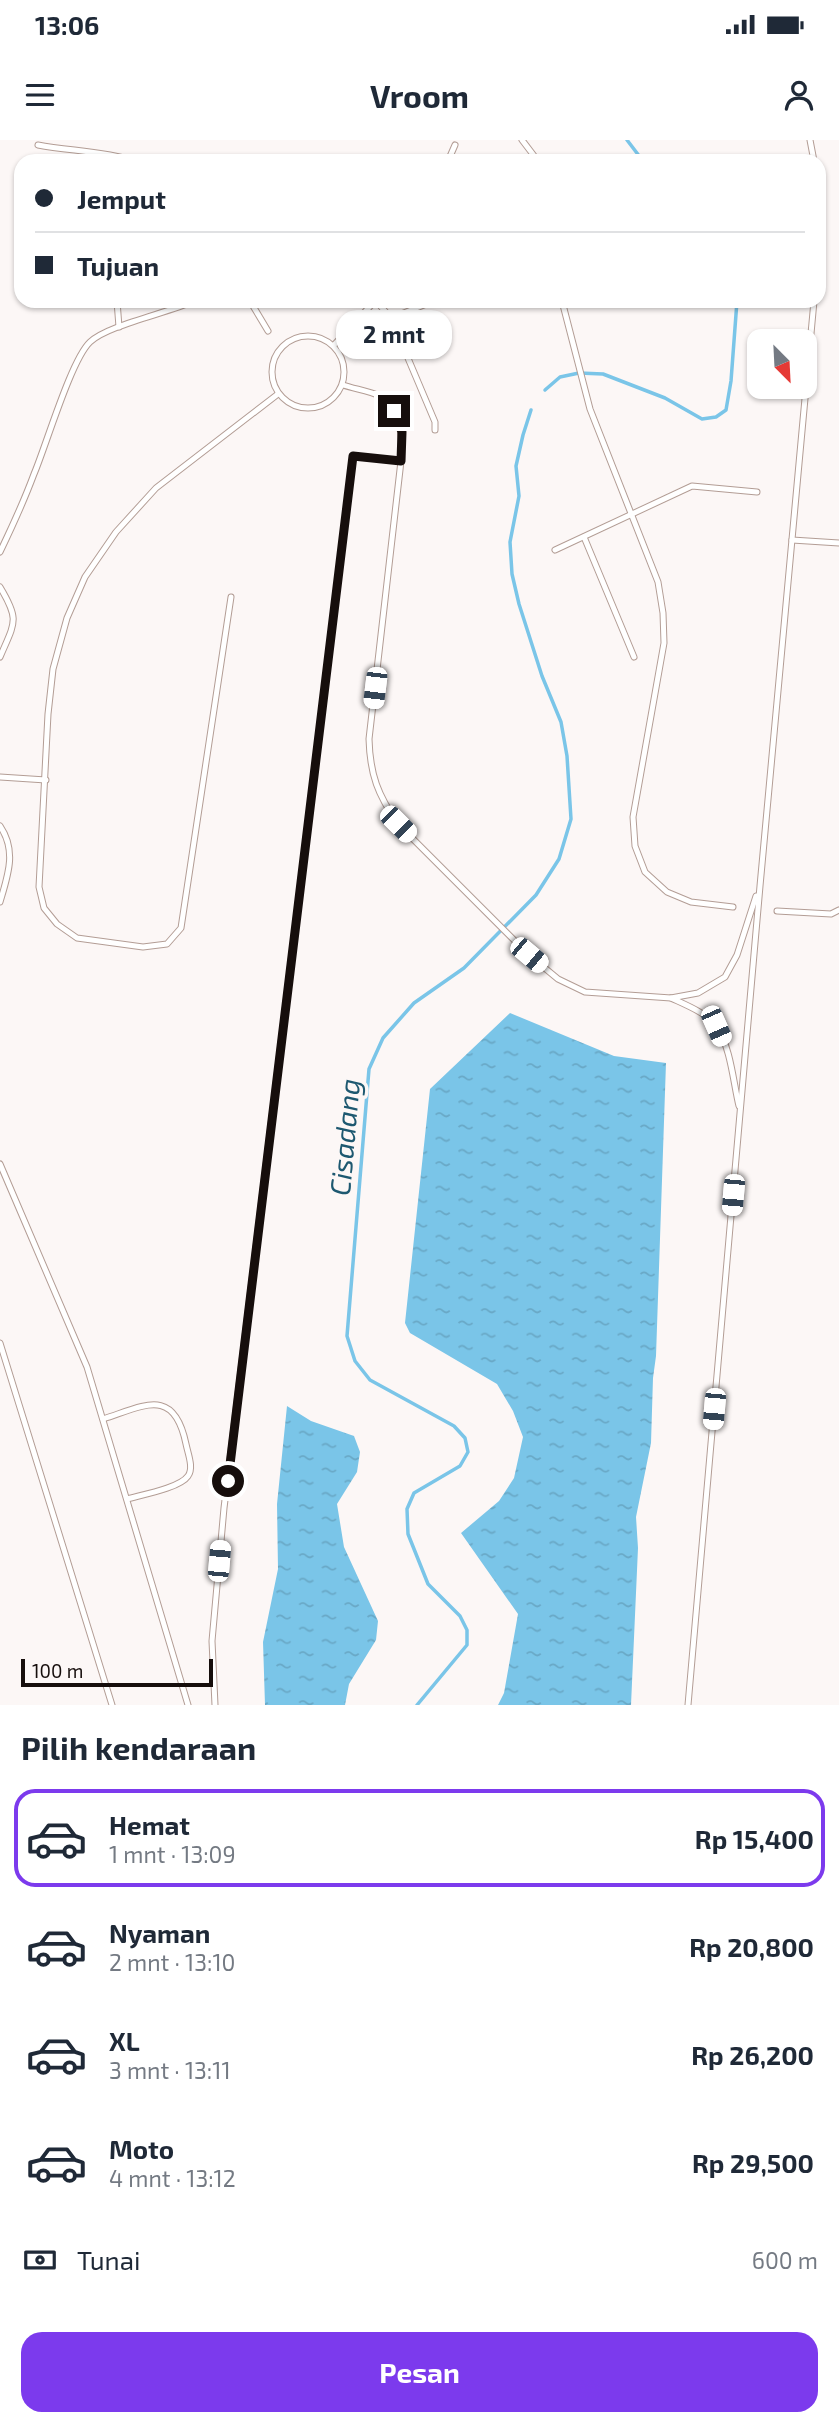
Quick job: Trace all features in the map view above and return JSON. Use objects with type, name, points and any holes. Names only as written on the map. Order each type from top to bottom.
[{"type":"lane","points":[[522,140],[533,154]]},
{"type":"lane","points":[[38,145],[101,154]]},
{"type":"lane","points":[[451,154],[455,145]]},
{"type":"lane","points":[[118,308],[119,327]]},
{"type":"lane","points":[[0,552],[34,476],[75,366],[90,342],[119,327],[179,308]]},
{"type":"lane","points":[[254,308],[268,331]]},
{"type":"lane","points":[[334,345],[368,308]]},
{"type":"lane","points":[[382,308],[391,318],[435,422],[435,430]]},
{"type":"lane","points":[[391,318],[416,308]]},
{"type":"lane","points":[[564,308],[590,409],[658,582],[663,613],[664,643],[633,817],[635,846],[645,872],[667,892],[691,902],[733,907]]},
{"type":"lane","points":[[688,1705],[813,308]]},
{"type":"lane","points":[[299,336],[318,336],[334,345],[344,363],[343,385],[332,401],[315,409],[294,407],[278,394],[271,378],[273,360],[283,345],[299,336]]},
{"type":"lane","points":[[343,385],[382,397],[394,411],[402,432],[401,461],[369,739],[369,765],[380,799],[398,824],[529,955],[558,979],[584,992],[671,998],[698,993],[725,977],[737,955],[760,886]]},
{"type":"lane","points":[[231,597],[181,928],[167,944],[143,947],[77,938],[57,924],[44,908],[38,887],[48,714],[53,669],[67,618],[85,577],[116,532],[156,488],[278,394]]},
{"type":"lane","points":[[215,1705],[212,1641],[224,1508],[353,456],[401,461]]},
{"type":"lane","points":[[555,550],[692,486],[757,492]]},
{"type":"lane","points":[[584,537],[634,657]]},
{"type":"lane","points":[[792,540],[839,543]]},
{"type":"lane","points":[[0,587],[14,610],[14,620],[0,657]]},
{"type":"lane","points":[[0,777],[46,779]]},
{"type":"lane","points":[[0,826],[10,848],[10,865],[0,902]]},
{"type":"lane","points":[[776,911],[831,914],[839,910]]},
{"type":"lane","points":[[671,998],[696,1010],[716,1026],[725,1047],[740,1114]]},
{"type":"lane","points":[[0,1164],[87,1367],[188,1705]]},
{"type":"lane","points":[[0,1343],[112,1705]]},
{"type":"lane","points":[[103,1419],[153,1403],[167,1408],[177,1417],[184,1435],[190,1467],[188,1476],[179,1484],[127,1499]]},
{"type":"water","points":[[510,1013],[614,1056],[666,1063],[656,1356],[651,1443],[636,1517],[638,1548],[631,1705],[498,1705],[504,1693],[518,1614],[461,1533],[499,1501],[514,1478],[523,1437],[513,1411],[497,1384],[410,1333],[405,1323],[430,1089]]},
{"type":"water","points":[[287,1406],[311,1421],[354,1436],[360,1452],[357,1472],[337,1504],[344,1547],[378,1621],[376,1640],[349,1684],[345,1705],[265,1705],[263,1642],[278,1569],[277,1504]]},
{"type":"waterway","name":"Cisadang","points":[[627,140],[638,154]]},
{"type":"waterway","name":"Cisadang","points":[[545,390],[560,377],[579,373],[603,374],[665,398],[702,419],[716,417],[726,410],[736,308]]},
{"type":"waterway","name":"Cisadang","points":[[417,1705],[467,1645],[467,1630],[460,1616],[428,1584],[408,1534],[407,1509],[414,1493],[460,1466],[468,1452],[465,1438],[454,1426],[370,1380],[355,1361],[347,1336],[369,1069],[383,1038],[414,1003],[464,968],[536,895],[559,859],[571,819],[567,756],[561,722],[542,676],[512,574],[510,542],[519,496],[516,466],[531,410]]},
{"type":"route","points":[[228,1481],[353,456],[401,461],[402,432],[394,411]]}]
